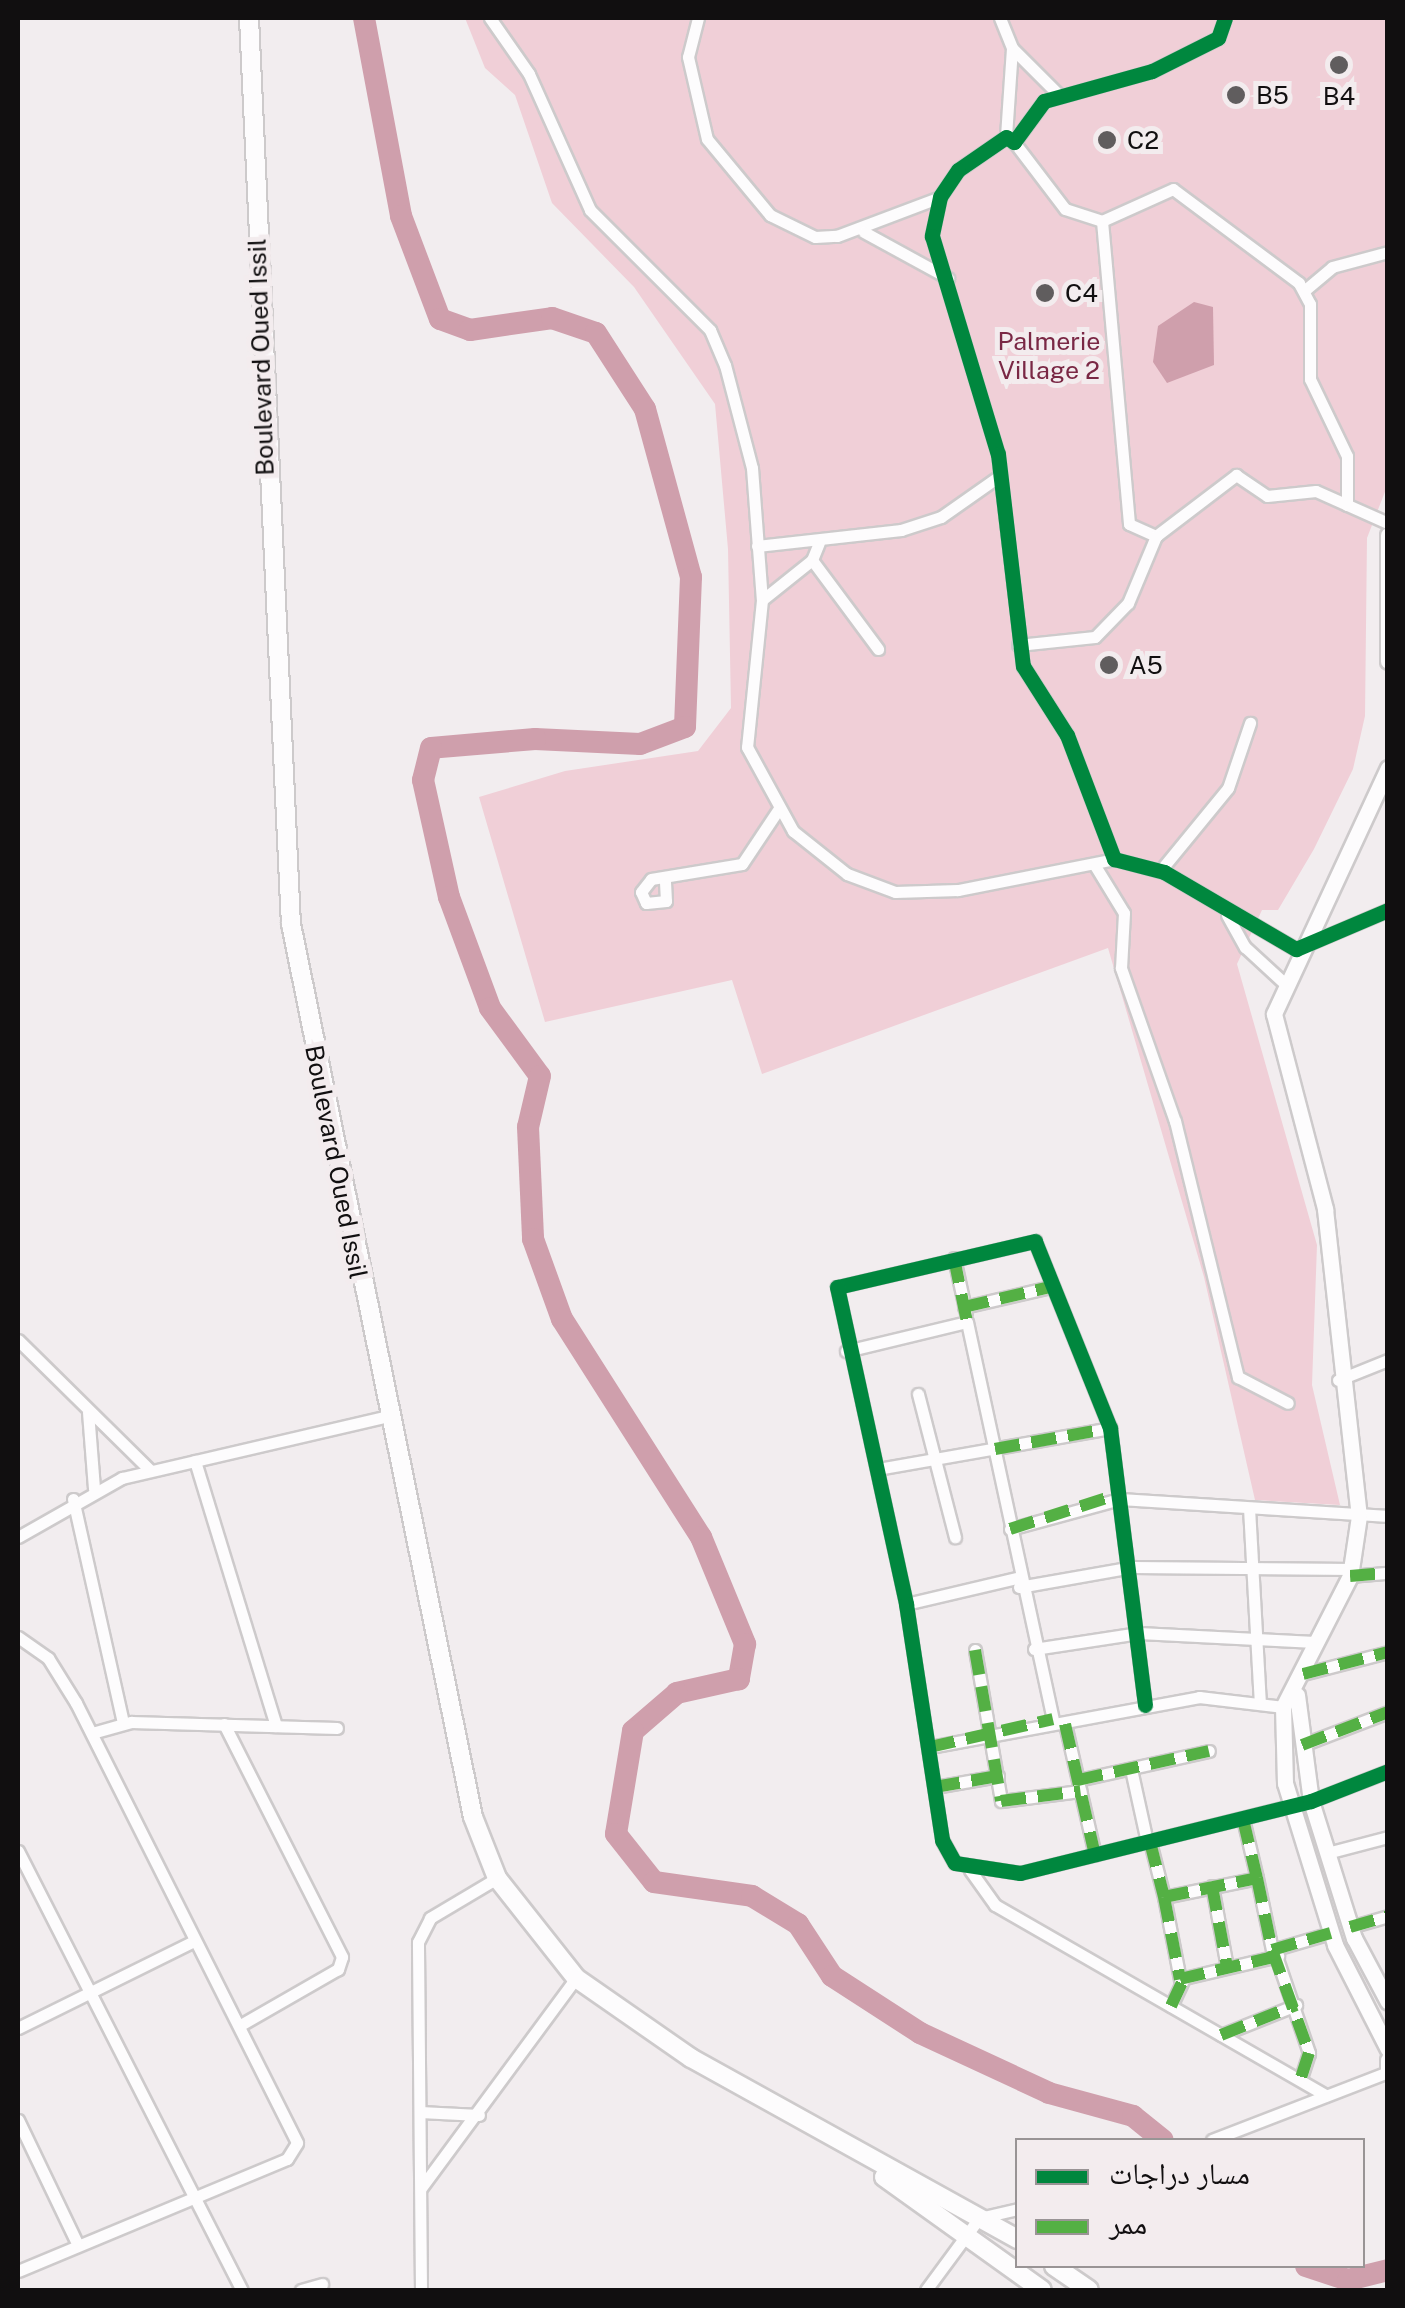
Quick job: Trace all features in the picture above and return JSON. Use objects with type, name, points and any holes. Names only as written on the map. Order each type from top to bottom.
[{"type":"main road","name":"Boulevard Oued Issil","points":[[249,18],[284,864],[450,1730],[497,1878],[576,1978],[818,2130],[1042,2290]]},
{"type":"main road","name":"Boulevard Oued Issil","points":[[818,2130],[1015,2237]]},
{"type":"main road","points":[[1067,2271],[1088,2290]]},
{"type":"street","points":[[490,18],[529,74],[590,210],[710,330],[740,408],[762,600],[747,747],[778,810],[815,853],[895,892],[1114,859],[1160,871],[1227,915],[1296,949],[1388,910]]},
{"type":"street","points":[[698,18],[688,57],[707,139],[733,180],[790,227],[814,237],[864,232],[940,197]]},
{"type":"street","points":[[1000,18],[1012,48],[1010,139],[1065,209],[1102,220],[1173,188],[1213,226],[1266,251],[1305,290],[1310,378],[1346,456],[1347,504]]},
{"type":"street","points":[[1114,859],[1067,735],[1018,645],[998,476],[948,278],[932,236],[940,197],[958,170],[1010,139],[1057,93],[1152,71],[1218,38],[1225,18]]},
{"type":"street","points":[[1012,48],[1057,93]]},
{"type":"street","points":[[1102,220],[1129,524],[1156,536]]},
{"type":"street","points":[[864,232],[948,278]]},
{"type":"street","points":[[1305,290],[1332,266],[1388,252]]},
{"type":"street","points":[[757,546],[819,543],[942,517],[998,476]]},
{"type":"street","points":[[1018,645],[1096,638],[1128,603],[1156,536],[1236,476],[1274,498],[1304,489],[1388,523]]},
{"type":"street","points":[[1388,535],[1388,661]]},
{"type":"street","points":[[762,600],[812,560],[819,543]]},
{"type":"street","points":[[812,560],[878,649]]},
{"type":"street","points":[[1160,871],[1228,788],[1250,723]]},
{"type":"street","points":[[1388,768],[1282,980],[1274,1039],[1325,1209],[1338,1380],[1359,1516],[1351,1572],[1315,1642],[1296,1695],[1311,1801],[1350,1926],[1388,2002]]},
{"type":"street","points":[[664,882],[732,870],[778,810]]},
{"type":"street","points":[[1094,864],[1124,913],[1121,968],[1175,1120],[1236,1368],[1242,1382],[1288,1403]]},
{"type":"street","points":[[1227,915],[1244,947],[1282,980]]},
{"type":"street","points":[[1145,1705],[1133,1567],[1110,1428],[1032,1239],[837,1288],[846,1351],[878,1469],[906,1604],[945,1852],[970,1870],[995,1905],[1326,2095]]},
{"type":"street","points":[[954,1258],[1018,1582],[1034,1649],[1079,1786],[1095,1855]]},
{"type":"street","points":[[964,1307],[1050,1288]]},
{"type":"street","points":[[846,1351],[967,1322]]},
{"type":"street","points":[[18,1340],[150,1470]]},
{"type":"street","points":[[1338,1380],[1388,1360]]},
{"type":"street","points":[[918,1394],[955,1536]]},
{"type":"street","points":[[88,1412],[94,1489]]},
{"type":"street","points":[[18,1537],[73,1499],[150,1470],[388,1416]]},
{"type":"street","points":[[878,1469],[1110,1428]]},
{"type":"street","points":[[195,1461],[276,1726]]},
{"type":"street","points":[[73,1499],[123,1723]]},
{"type":"street","points":[[1010,1528],[1120,1499],[1388,1516]]},
{"type":"street","points":[[1248,1508],[1260,1704]]},
{"type":"street","points":[[906,1604],[1018,1582],[1133,1567],[1252,1564],[1388,1573]]},
{"type":"street","points":[[1034,1649],[1139,1633],[1315,1642]]},
{"type":"street","points":[[18,1637],[48,1658],[92,1733],[296,2149],[200,2197],[18,2271]]},
{"type":"street","points":[[975,1650],[1006,1804],[1209,1751]]},
{"type":"street","points":[[1302,1674],[1388,1652]]},
{"type":"street","points":[[1296,1695],[1284,1707],[1290,1805],[1331,1933],[1388,2049]]},
{"type":"street","points":[[930,1747],[992,1732],[1211,1696],[1284,1707]]},
{"type":"street","points":[[1302,1745],[1388,1712]]},
{"type":"street","points":[[92,1733],[123,1723],[337,1728]]},
{"type":"street","points":[[224,1724],[342,1957],[338,1969],[239,2026]]},
{"type":"street","points":[[1130,1769],[1182,1980],[1171,2006]]},
{"type":"street","points":[[970,1870],[1006,1875],[1095,1855],[1311,1801],[1388,1771]]},
{"type":"street","points":[[935,1787],[998,1776]]},
{"type":"street","points":[[1243,1819],[1275,1953],[1296,2005],[1309,2053],[1300,2080]]},
{"type":"street","points":[[1327,1853],[1388,1837]]},
{"type":"street","points":[[18,1851],[200,2197],[242,2290]]},
{"type":"street","points":[[421,2290],[420,1934],[497,1878]]},
{"type":"street","points":[[1164,1897],[1257,1878]]},
{"type":"street","points":[[1212,1886],[1227,1967]]},
{"type":"street","points":[[1350,1926],[1388,1916]]},
{"type":"street","points":[[1182,1980],[1331,1933]]},
{"type":"street","points":[[18,2028],[194,1941]]},
{"type":"street","points":[[421,2188],[479,2115],[576,1978]]},
{"type":"street","points":[[1221,2035],[1296,2005]]},
{"type":"street","points":[[1217,2138],[1388,2071],[1388,2060]]},
{"type":"street","points":[[420,2112],[479,2115]]},
{"type":"street","points":[[18,2120],[78,2245]]},
{"type":"street","points":[[926,2290],[980,2218],[1015,2210]]},
{"type":"street","points":[[301,2290],[322,2284]]},
{"type":"green space","name":"Palmerie Village 2","points":[[465,18],[1387,18],[1388,484],[1367,538],[1365,716],[1353,769],[1314,849],[1278,910],[1262,910],[1237,964],[1317,1245],[1312,1385],[1340,1505],[1255,1500],[1204,1277],[1108,948],[762,1074],[732,980],[545,1022],[479,797],[565,771],[698,751],[731,708],[728,549],[715,404],[634,287],[552,203],[515,95],[485,68]]},
{"type":"shaded area","points":[[1194,302],[1213,307],[1214,365],[1167,383],[1153,362],[1158,326]]},
{"type":"waterway","points":[[364,18],[401,216],[440,319],[470,330],[552,318],[596,333],[645,409],[691,577],[685,727],[640,744],[535,739],[431,748],[423,780],[449,897],[490,1008],[540,1076],[528,1127],[533,1239],[562,1319],[701,1537],[745,1644],[739,1679],[677,1693],[633,1731],[616,1834],[654,1882],[752,1896],[798,1924],[832,1976],[920,2033],[1049,2093],[1133,2116],[1160,2138]]},
{"type":"waterway","points":[[1312,2268],[1348,2280],[1388,2270]]},
{"type":"marked path","points":[[954,1258],[967,1322]]},
{"type":"marked path","points":[[964,1307],[1050,1287]]},
{"type":"marked path","points":[[995,1449],[1110,1428]]},
{"type":"marked path","points":[[1010,1529],[1119,1494]]},
{"type":"marked path","points":[[1350,1576],[1388,1573]]},
{"type":"marked path","points":[[975,1650],[1001,1801],[1080,1791]]},
{"type":"marked path","points":[[1303,1674],[1388,1652]]},
{"type":"marked path","points":[[1302,1745],[1388,1712]]},
{"type":"marked path","points":[[930,1747],[1053,1719]]},
{"type":"marked path","points":[[1065,1724],[1095,1855]]},
{"type":"marked path","points":[[1078,1780],[1209,1751]]},
{"type":"marked path","points":[[935,1787],[998,1776]]},
{"type":"marked path","points":[[1243,1819],[1257,1878]]},
{"type":"marked path","points":[[1150,1842],[1164,1897],[1257,1878],[1272,1950],[1331,1933]]},
{"type":"marked path","points":[[1212,1886],[1227,1967]]},
{"type":"marked path","points":[[1164,1897],[1180,1979],[1278,1956]]},
{"type":"marked path","points":[[1350,1927],[1388,1916]]},
{"type":"marked path","points":[[1272,1950],[1309,2053],[1300,2080]]},
{"type":"marked path","points":[[1171,2006],[1183,1980]]},
{"type":"marked path","points":[[1221,2035],[1296,2005]]},
{"type":"cycle path","points":[[1225,18],[1218,38],[1152,71],[1044,101],[1014,142],[1006,137],[958,170],[940,197],[932,236],[998,454],[1023,666],[1067,735],[1114,859],[1164,872],[1296,949],[1388,910]]},
{"type":"cycle path","points":[[1145,1705],[1110,1428],[1035,1241],[837,1287],[906,1604],[942,1840],[955,1863],[1020,1873],[1311,1801],[1388,1771]]},
{"type":"place","name":"B4","points":[[1339,65]]},
{"type":"place","name":"B5","points":[[1236,95]]},
{"type":"place","name":"C2","points":[[1107,140]]},
{"type":"place","name":"C4","points":[[1045,293]]},
{"type":"place","name":"A5","points":[[1109,665]]}]
